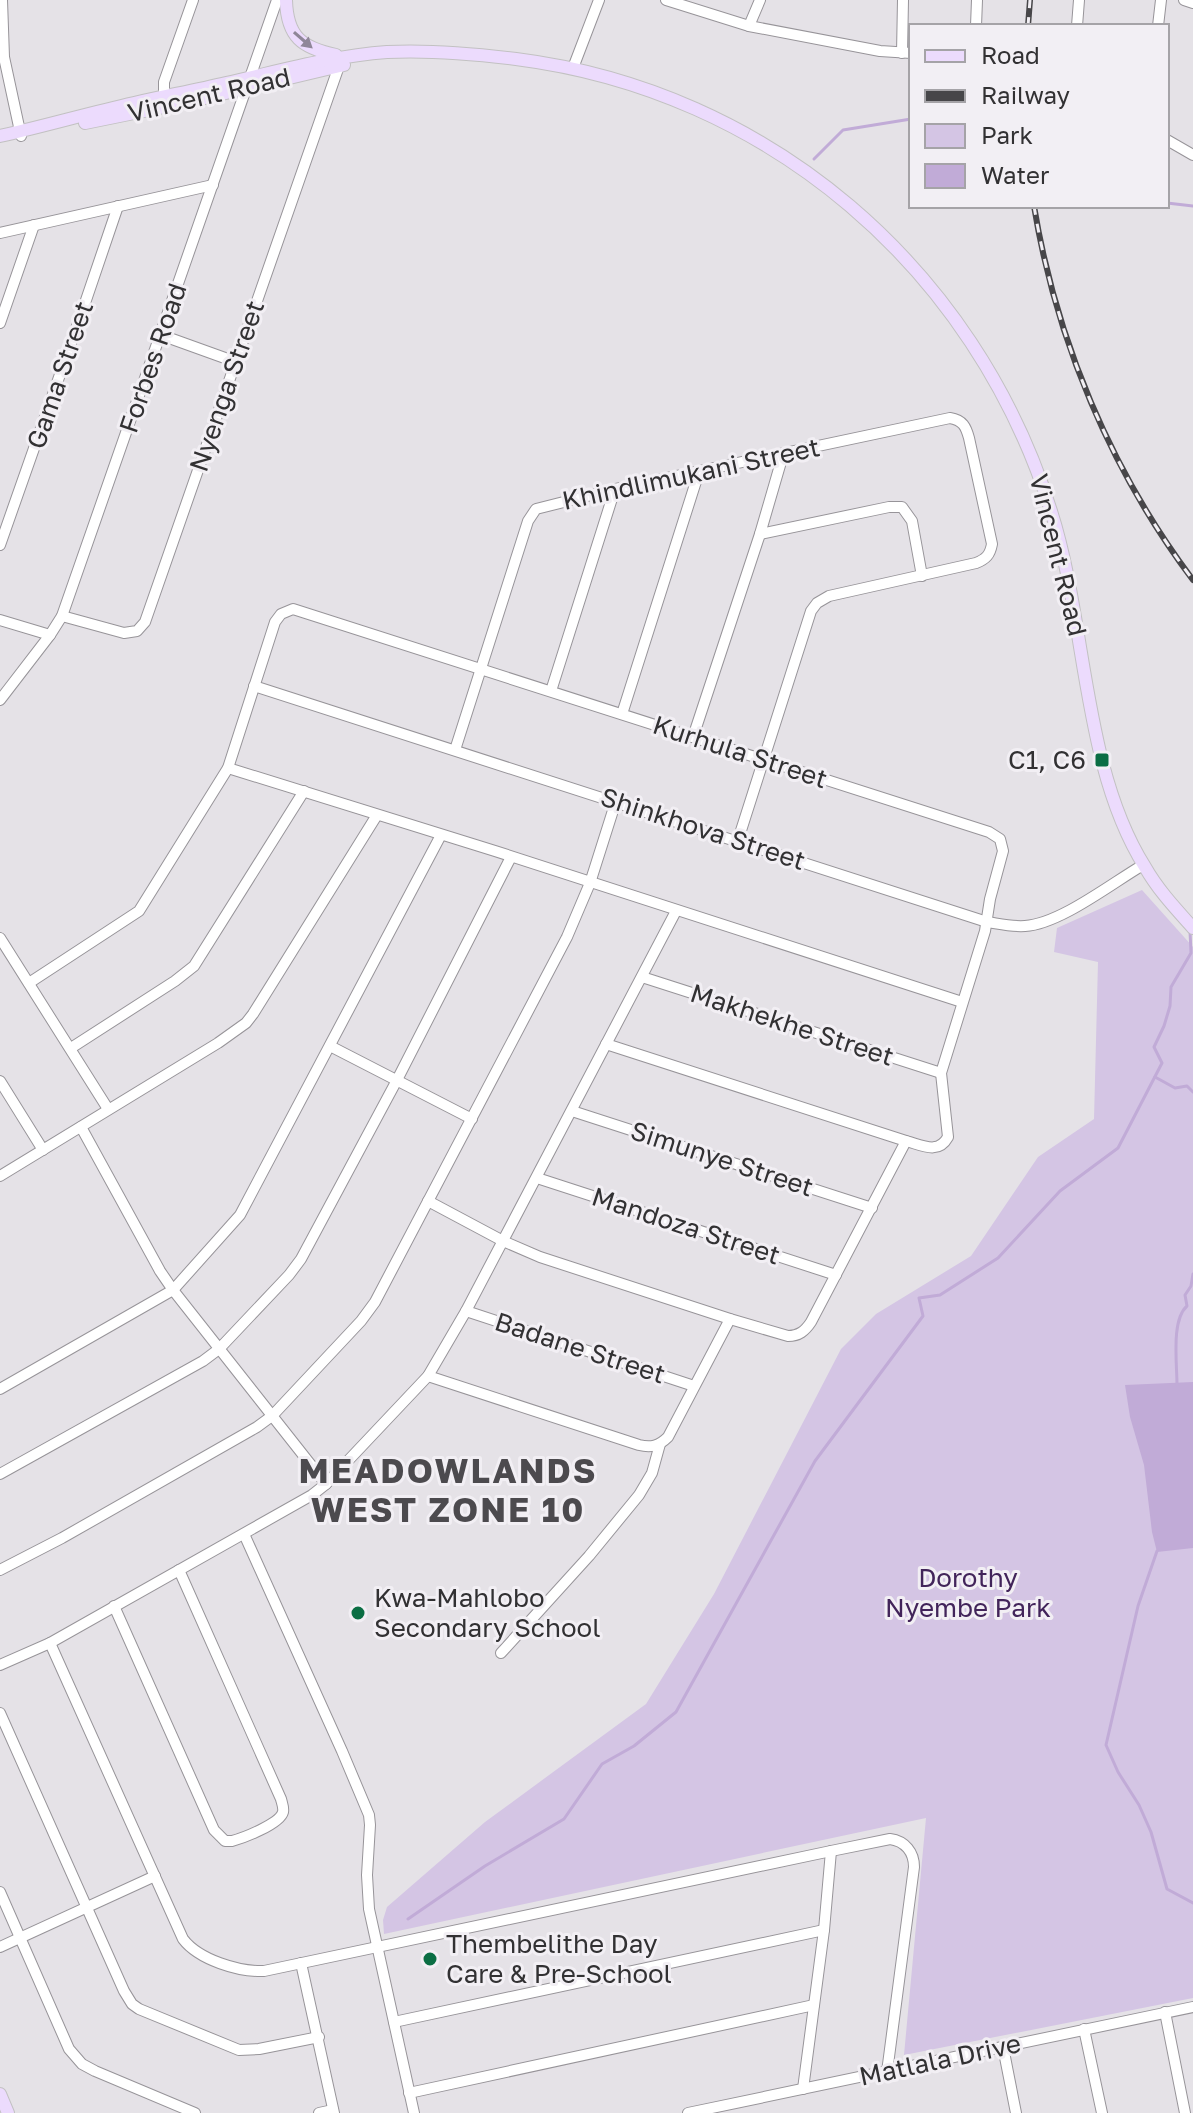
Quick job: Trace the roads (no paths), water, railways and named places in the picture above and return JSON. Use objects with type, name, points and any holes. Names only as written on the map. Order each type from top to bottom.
[{"type":"main road","points":[[286,0],[289,27],[298,40],[342,62]]},
{"type":"main road","name":"Vincent Road","points":[[20,134],[248,83],[295,66],[342,62],[387,52],[488,55],[573,68],[627,83],[692,107],[743,132],[806,171],[878,230],[924,279],[964,330],[1004,397],[1033,457],[1058,533],[1102,761],[1122,822],[1143,865],[1193,928]]},
{"type":"main road","name":"Vincent Road","points":[[0,139],[164,97],[248,83]]},
{"type":"main road","points":[[0,2094],[8,2113]]},
{"type":"street","points":[[2,0],[2,57],[20,134]]},
{"type":"street","points":[[164,97],[164,82],[193,0]]},
{"type":"street","name":"Forbes Road","points":[[0,700],[62,616],[277,0]]},
{"type":"street","points":[[573,68],[599,0]]},
{"type":"street","points":[[666,0],[749,26],[854,47],[907,53],[903,0]]},
{"type":"street","points":[[749,26],[760,0]]},
{"type":"street","points":[[976,24],[977,0]]},
{"type":"street","points":[[1077,24],[1079,0]]},
{"type":"street","points":[[1158,24],[1161,0]]},
{"type":"street","points":[[1184,0],[1193,3]]},
{"type":"street","name":"Nyenga Street","points":[[62,616],[124,633],[141,629],[342,62]]},
{"type":"street","points":[[1169,141],[1193,155]]},
{"type":"street","points":[[0,233],[213,185]]},
{"type":"street","name":"Gama Street","points":[[0,545],[118,206]]},
{"type":"street","points":[[0,323],[34,225]]},
{"type":"street","points":[[161,335],[236,362]]},
{"type":"street","name":"Khindlimukani Street","points":[[455,750],[531,514],[541,507],[950,418],[957,419],[966,428],[969,438],[992,544],[990,553],[976,563],[922,576]]},
{"type":"street","points":[[693,737],[783,455]]},
{"type":"street","points":[[622,714],[699,472]]},
{"type":"street","points":[[551,691],[615,489]]},
{"type":"street","points":[[738,840],[811,611],[829,596],[922,576],[912,521],[902,507],[889,507],[760,534]]},
{"type":"street","name":"Kurhula Street","points":[[29,983],[139,911],[228,768],[275,622],[281,614],[293,609],[764,759],[1000,839],[1003,851],[987,922],[941,1073],[948,1137],[939,1147],[933,1149],[906,1141],[606,1044]]},
{"type":"street","points":[[0,620],[50,635]]},
{"type":"street","name":"Shinkhova Street","points":[[254,686],[987,922],[1028,926],[1048,920],[1143,865]]},
{"type":"street","points":[[228,768],[962,1002]]},
{"type":"street","points":[[71,1048],[194,966],[304,791]]},
{"type":"street","points":[[0,1570],[245,1435],[272,1416],[361,1321],[375,1302],[567,937],[590,883],[616,801]]},
{"type":"street","points":[[0,1176],[246,1023],[377,815]]},
{"type":"street","points":[[0,1389],[173,1290],[240,1215],[441,835]]},
{"type":"street","points":[[0,1474],[195,1366],[219,1349],[289,1275],[301,1259],[397,1080],[511,857]]},
{"type":"street","points":[[0,1665],[50,1643],[300,1503],[326,1484],[428,1376],[537,1178],[676,911]]},
{"type":"street","points":[[0,938],[108,1109]]},
{"type":"street","name":"Makhekhe Street","points":[[642,977],[941,1073]]},
{"type":"street","points":[[330,1046],[472,1119]]},
{"type":"street","points":[[0,1081],[43,1150]]},
{"type":"street","name":"Simunye Street","points":[[572,1111],[872,1208]]},
{"type":"street","points":[[81,1127],[173,1290],[326,1484]]},
{"type":"street","points":[[428,1201],[540,1257],[788,1336],[800,1333],[811,1322],[906,1141]]},
{"type":"street","name":"Mandoza Street","points":[[537,1178],[836,1275]]},
{"type":"street","name":"Badane Street","points":[[466,1311],[694,1386]]},
{"type":"street","points":[[428,1376],[647,1447],[660,1444],[668,1437],[730,1319]]},
{"type":"street","points":[[501,1653],[589,1556],[639,1495],[652,1473],[660,1444]]},
{"type":"street","points":[[244,1534],[369,1815],[367,1893],[414,2113]]},
{"type":"street","points":[[114,1606],[214,1830],[225,1841],[232,1841],[273,1823],[283,1813],[281,1799],[179,1570]]},
{"type":"street","points":[[50,1643],[183,1939],[195,1951],[250,1972],[378,1948],[831,1851],[897,1840],[906,1846],[914,1859],[887,2072]]},
{"type":"street","points":[[0,1713],[132,2004],[239,2050],[319,2037]]},
{"type":"street","points":[[803,2089],[831,1851]]},
{"type":"street","points":[[0,1947],[155,1876]]},
{"type":"street","points":[[0,1892],[75,2058],[95,2071],[195,2113]]},
{"type":"street","points":[[394,2022],[824,1930]]},
{"type":"street","points":[[301,1963],[334,2112],[319,2113]]},
{"type":"street","points":[[409,2093],[814,2005]]},
{"type":"street","name":"Matlala Drive","points":[[688,2113],[1193,2007]]},
{"type":"street","points":[[1165,2012],[1185,2113]]},
{"type":"street","points":[[1084,2029],[1102,2113]]},
{"type":"street","points":[[1003,2047],[1016,2113]]},
{"type":"water","points":[[1193,1382],[1193,1548],[1157,1552],[1144,1465],[1130,1417],[1125,1385]]},
{"type":"waterway","points":[[814,159],[843,130],[909,119]]},
{"type":"waterway","points":[[1169,203],[1193,206]]},
{"type":"waterway","points":[[408,1919],[485,1866],[564,1819],[602,1764],[634,1746],[676,1712],[815,1461],[923,1316],[919,1298],[940,1295],[998,1258],[1060,1191],[1118,1148],[1162,1063],[1154,1047],[1170,1006],[1171,987],[1191,953],[1190,931]]},
{"type":"waterway","points":[[1155,1077],[1175,1088],[1187,1086],[1193,1092]]},
{"type":"waterway","points":[[1177,1385],[1177,1331],[1187,1306],[1185,1295],[1191,1286],[1193,1274]]},
{"type":"waterway","points":[[1157,1551],[1138,1606],[1106,1745],[1151,1832],[1167,1889],[1193,1903]]},
{"type":"railway","points":[[1028,24],[1030,0]]},
{"type":"railway","points":[[1034,208],[1057,306],[1091,402],[1137,494],[1193,580]]},
{"type":"place","name":"C1, C6","points":[[1102,760]]},
{"type":"place","name":"Kwa-Mahlobo Secondary School","points":[[358,1613]]},
{"type":"place","name":"Thembelithe Day Care & Pre-School","points":[[430,1959]]},
{"type":"district","name":"MEADOWLANDS WEST ZONE 10","points":[[448,1490]]},
{"type":"park label","name":"Dorothy Nyembe Park","points":[[968,1593]]}]
